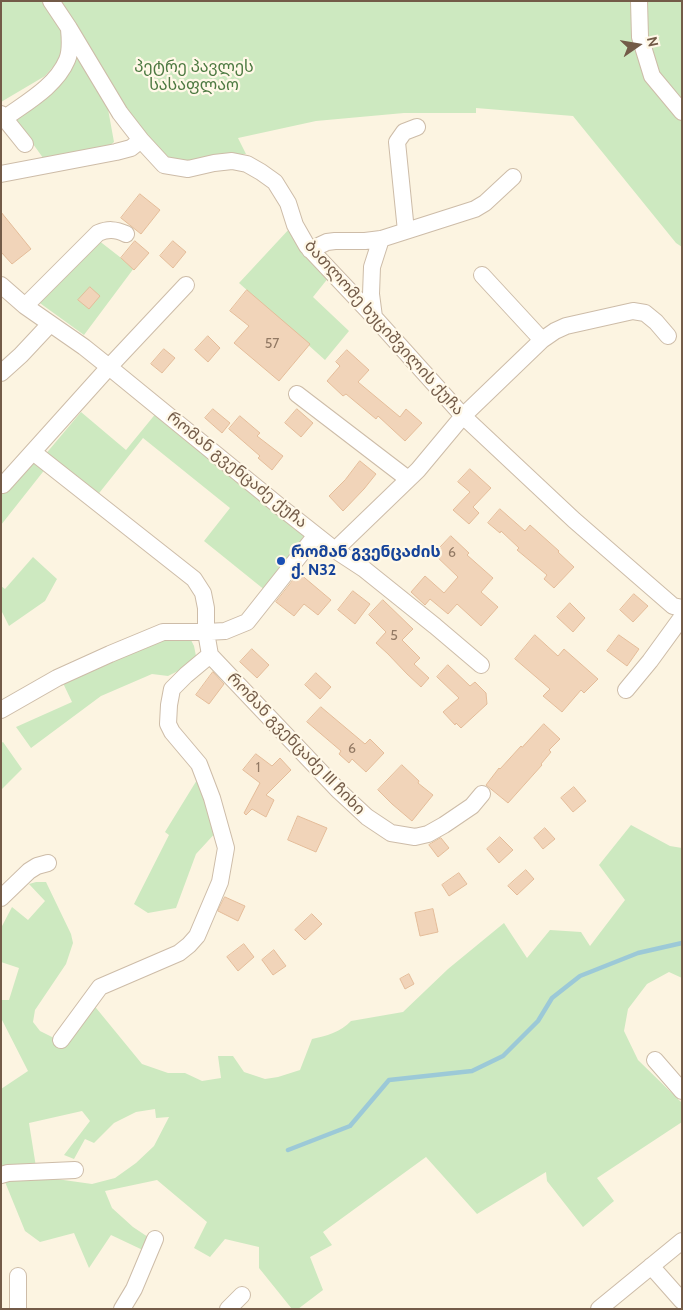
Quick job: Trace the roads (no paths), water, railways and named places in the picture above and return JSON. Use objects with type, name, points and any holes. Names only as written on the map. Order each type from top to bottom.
[{"type":"street","name":"ბათლომე ხუციშვილის ქუჩა","points":[[51,1],[120,113],[164,165],[188,169],[232,161],[246,164],[275,182],[288,203],[296,225],[310,250],[374,317],[463,416],[581,526],[673,606],[682,608]]},
{"type":"street","points":[[639,1],[640,37],[652,76],[682,112]]},
{"type":"street","points":[[25,144],[3,116],[44,89],[59,74],[68,58],[69,28]]},
{"type":"street","points":[[406,231],[397,142],[404,132],[417,127]]},
{"type":"street","points":[[1,174],[116,152],[131,148],[142,140]]},
{"type":"street","points":[[310,250],[327,242],[334,241],[381,240],[475,209],[485,203],[513,177]]},
{"type":"street","points":[[25,306],[98,233],[106,230],[116,230],[126,234]]},
{"type":"street","points":[[374,317],[371,294],[372,267],[381,240]]},
{"type":"street","points":[[482,275],[542,340]]},
{"type":"street","name":"რომან გვენცაძე ქუჩა","points":[[1,285],[25,306],[109,367],[316,535],[247,622],[225,631],[163,632],[57,678],[1,710]]},
{"type":"street","points":[[3,485],[186,285]]},
{"type":"street","points":[[335,550],[418,470],[463,416],[542,340],[555,331],[566,326],[633,311],[645,313],[668,336]]},
{"type":"street","points":[[1,373],[50,324]]},
{"type":"street","points":[[297,394],[408,479]]},
{"type":"street","points":[[33,452],[194,579],[203,593],[210,654],[172,689],[168,724],[172,732],[200,764],[226,848],[220,882],[197,936],[179,953],[100,987],[61,1040]]},
{"type":"street","points":[[316,535],[364,569],[481,665]]},
{"type":"street","points":[[626,690],[682,617]]},
{"type":"street","name":"რომან გვენცაძე III ჩიხი","points":[[210,654],[339,791],[367,817],[391,833],[415,837],[428,834],[472,806],[482,794]]},
{"type":"street","points":[[1,898],[29,871],[36,866],[48,863]]},
{"type":"street","points":[[655,1060],[682,1091]]},
{"type":"street","points":[[1,1176],[8,1173],[75,1170]]},
{"type":"street","points":[[122,1309],[134,1290],[155,1239]]},
{"type":"street","points":[[599,1309],[682,1241]]},
{"type":"street","points":[[651,1266],[682,1301]]},
{"type":"street","points":[[18,1276],[18,1309]]},
{"type":"street","points":[[228,1309],[242,1295]]},
{"type":"waterway","points":[[288,1150],[350,1126],[389,1080],[472,1071],[503,1056],[538,1021],[552,998],[580,976],[638,953],[682,943]]},
{"type":"place","name":"რომან გვენცაძის ქ. N32","points":[[281,561]]},
{"type":"park label","name":"პეტრე პავლეს სასაფლაო","points":[[194,76]]}]
